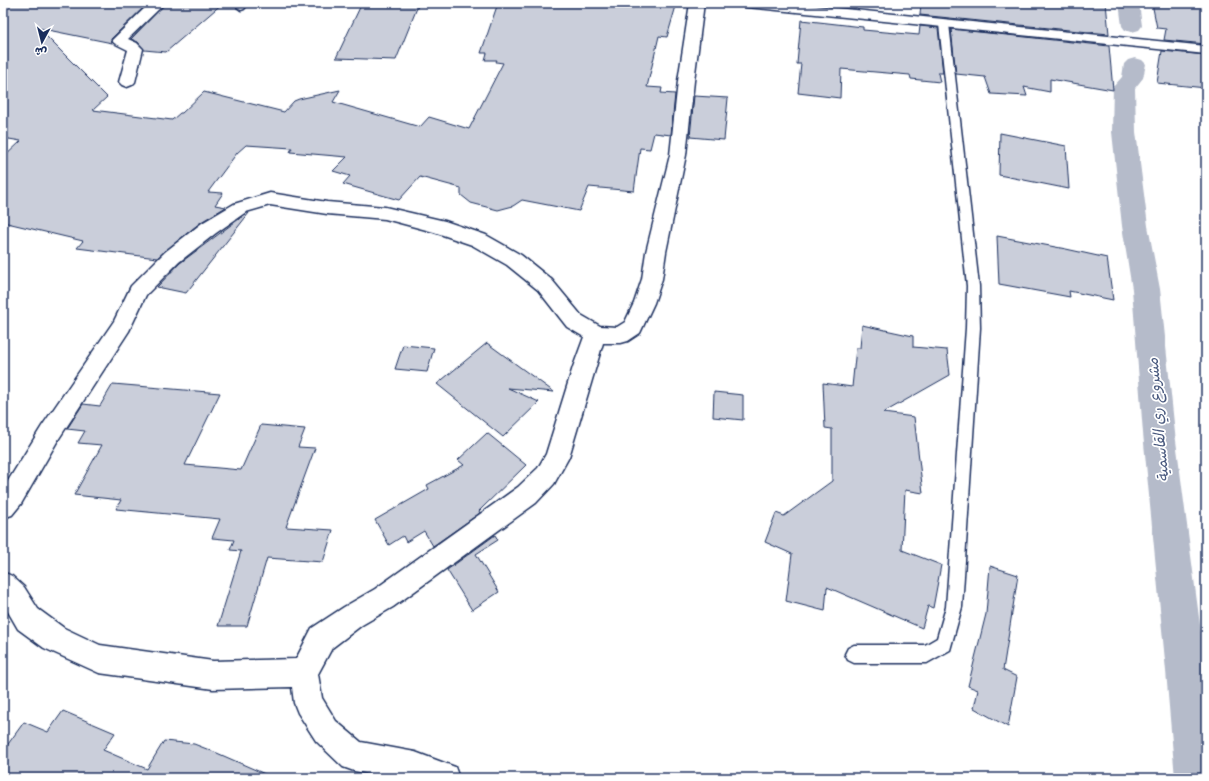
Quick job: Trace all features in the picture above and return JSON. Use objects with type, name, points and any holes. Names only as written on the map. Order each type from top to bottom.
[{"type":"street","points":[[127,82],[136,49],[118,40],[158,3]]},
{"type":"street","points":[[3,507],[12,496],[50,433],[122,325],[138,290],[172,257],[209,228],[240,208],[270,199],[327,208],[385,213],[438,226],[479,240],[514,260],[545,285],[574,321],[596,334],[610,336],[621,334],[633,327],[644,303],[652,279],[656,252],[678,155],[686,81],[698,3]]},
{"type":"street","points":[[746,3],[805,6],[944,24],[1206,50]]},
{"type":"street","points":[[444,778],[415,768],[354,756],[326,732],[308,703],[304,673],[322,638],[353,616],[384,598],[527,495],[546,476],[557,457],[584,367],[596,334]]},
{"type":"street","points":[[3,585],[15,596],[28,619],[54,638],[99,659],[214,675],[304,673]]},
{"type":"lane","points":[[854,654],[927,654],[944,644],[954,607],[972,328],[973,286],[944,24]]},
{"type":"building","points":[[3,3],[148,3],[111,39],[112,43],[38,28],[107,97],[93,110],[172,120],[182,113],[204,92],[284,112],[294,101],[299,99],[340,90],[333,102],[420,127],[429,117],[469,129],[503,63],[496,62],[497,60],[485,60],[487,53],[481,53],[498,3],[648,3],[676,6],[667,37],[659,36],[647,87],[662,88],[661,93],[675,94],[671,135],[654,133],[650,149],[640,148],[634,191],[589,187],[579,211],[522,200],[513,206],[498,210],[471,203],[461,195],[461,188],[420,177],[399,200],[343,184],[350,176],[333,171],[347,157],[290,152],[292,148],[246,145],[237,153],[208,192],[223,193],[215,205],[226,207],[201,222],[157,258],[77,248],[83,241],[3,222],[3,158],[21,141],[3,138]]},
{"type":"building","points":[[166,3],[223,3],[166,52],[144,50],[138,42],[131,39]]},
{"type":"building","points":[[362,3],[419,3],[396,60],[336,58]]},
{"type":"building","points":[[921,3],[1106,3],[1109,34],[920,15]]},
{"type":"building","points":[[1152,3],[1206,3],[1206,44],[1164,40],[1166,29],[1157,28]]},
{"type":"building","points":[[801,20],[863,27],[863,30],[919,35],[920,26],[938,28],[943,73],[938,73],[940,82],[911,79],[910,75],[841,69],[840,98],[798,93],[801,64],[797,64]]},
{"type":"building","points":[[951,29],[1109,46],[1113,90],[1050,79],[1050,92],[1024,87],[1027,96],[991,94],[985,77],[956,74]]},
{"type":"building","points":[[1162,51],[1206,55],[1206,88],[1157,83]]},
{"type":"building","points":[[694,96],[728,98],[724,140],[690,137]]},
{"type":"building","points":[[1000,133],[1066,146],[1069,189],[999,175]]},
{"type":"building","points":[[249,213],[186,293],[157,287],[180,263]]},
{"type":"building","points":[[997,236],[1107,258],[1113,300],[1069,291],[1070,297],[999,284]]},
{"type":"building","points":[[862,325],[913,336],[913,347],[947,350],[950,375],[883,413],[914,417],[923,493],[905,490],[902,550],[941,565],[933,608],[928,606],[922,628],[827,587],[825,611],[786,601],[792,554],[765,542],[776,513],[784,516],[832,481],[832,429],[825,428],[823,383],[852,387],[856,348],[860,348]]},
{"type":"building","points":[[487,343],[554,392],[508,388],[539,402],[503,437],[437,384]]},
{"type":"building","points":[[403,345],[434,348],[427,372],[395,369]]},
{"type":"building","points":[[113,384],[220,393],[185,465],[241,470],[261,425],[305,429],[298,447],[315,448],[286,527],[333,530],[323,562],[267,558],[247,626],[218,626],[241,551],[230,550],[234,540],[212,538],[220,519],[116,509],[121,500],[74,495],[102,445],[78,443],[85,431],[67,429],[83,404],[100,406]]},
{"type":"building","points":[[714,392],[743,395],[743,420],[713,417]]},
{"type":"building","points":[[487,433],[526,465],[479,511],[480,513],[433,546],[424,531],[406,542],[403,536],[389,545],[375,520],[429,489],[427,485],[464,465],[458,460]]},
{"type":"building","points":[[495,535],[498,540],[476,554],[499,592],[472,610],[447,570]]},
{"type":"building","points":[[990,566],[1018,575],[1003,670],[1017,677],[1008,727],[974,708],[978,690],[968,686],[986,614]]},
{"type":"building","points":[[63,711],[115,733],[103,750],[147,769],[164,741],[194,744],[274,778],[3,778],[3,751],[24,722],[48,732]]},
{"type":"waterway","name":"مشروع ري القاسمية","points":[[1129,3],[1132,26]]},
{"type":"waterway","name":"مشروع ري القاسمية","points":[[1135,64],[1132,78],[1124,87],[1124,132],[1135,226],[1146,289],[1159,433],[1186,671],[1196,778]]}]
